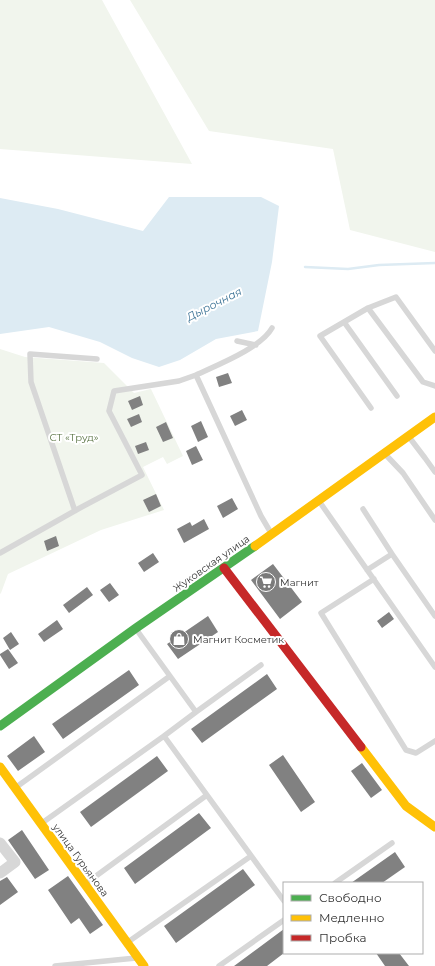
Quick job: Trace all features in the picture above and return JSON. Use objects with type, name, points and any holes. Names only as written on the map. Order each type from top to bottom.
[{"type":"street","name":"Жуковская улица","points":[[0,726],[435,417]]},
{"type":"street","points":[[224,568],[406,806],[435,827]]},
{"type":"street","name":"улица Гурьянова","points":[[0,767],[144,966]]},
{"type":"street","points":[[0,843],[15,862],[0,873]]},
{"type":"lane","points":[[371,408],[320,336],[368,308],[396,297],[435,351]]},
{"type":"lane","points":[[368,308],[423,382],[435,386]]},
{"type":"lane","points":[[344,322],[397,396]]},
{"type":"lane","points":[[0,553],[142,475],[109,410],[114,391],[179,380],[196,375],[250,349],[269,335],[272,328]]},
{"type":"lane","points":[[237,341],[256,344]]},
{"type":"lane","points":[[75,511],[32,382],[30,354],[97,359]]},
{"type":"lane","points":[[196,375],[261,516],[272,533]]},
{"type":"lane","points":[[408,436],[435,472]]},
{"type":"lane","points":[[384,454],[403,474],[435,520]]},
{"type":"lane","points":[[319,500],[435,668]]},
{"type":"lane","points":[[363,509],[435,616]]},
{"type":"lane","points":[[367,570],[392,554]]},
{"type":"lane","points":[[374,579],[321,613],[406,750],[416,753],[435,742]]},
{"type":"lane","points":[[136,628],[196,712]]},
{"type":"lane","points":[[41,824],[261,665]]},
{"type":"lane","points":[[15,788],[170,676]]},
{"type":"lane","points":[[164,736],[283,900]]},
{"type":"lane","points":[[85,885],[207,795]]},
{"type":"lane","points":[[336,882],[392,843]]},
{"type":"lane","points":[[127,943],[251,856]]},
{"type":"lane","points":[[219,966],[283,921]]},
{"type":"lane","points":[[55,966],[138,958]]},
{"type":"green space","points":[[0,0],[102,0],[192,164],[0,149]]},
{"type":"green space","points":[[130,0],[435,0],[435,252],[350,230],[333,149],[209,131]]},
{"type":"green space","name":"СТ «Труд»","points":[[0,349],[25,357],[104,363],[134,393],[151,389],[183,456],[167,464],[163,457],[143,467],[164,510],[101,530],[8,574],[0,594]]},
{"type":"water","points":[[169,197],[261,197],[279,206],[272,262],[258,331],[216,339],[180,360],[159,367],[132,358],[100,342],[49,327],[0,334],[0,198],[58,209],[143,231]]},
{"type":"building","points":[[228,373],[232,383],[219,387],[216,377]]},
{"type":"building","points":[[140,396],[143,405],[132,410],[128,401]]},
{"type":"building","points":[[242,410],[247,420],[235,426],[230,416]]},
{"type":"building","points":[[139,414],[142,422],[131,427],[127,419]]},
{"type":"building","points":[[201,421],[208,437],[198,442],[191,426]]},
{"type":"building","points":[[166,422],[173,438],[163,442],[156,427]]},
{"type":"building","points":[[146,442],[149,450],[138,454],[135,446]]},
{"type":"building","points":[[196,446],[203,460],[192,465],[186,451]]},
{"type":"building","points":[[156,494],[161,506],[149,512],[143,500]]},
{"type":"building","points":[[232,498],[238,509],[223,518],[217,506]]},
{"type":"building","points":[[204,519],[209,529],[184,543],[177,529],[190,522],[192,526]]},
{"type":"building","points":[[56,536],[59,546],[47,551],[44,541]]},
{"type":"building","points":[[153,553],[159,562],[144,572],[138,563]]},
{"type":"building","points":[[273,564],[302,602],[280,619],[251,580]]},
{"type":"building","points":[[110,583],[119,595],[109,602],[100,590]]},
{"type":"building","points":[[87,587],[93,595],[69,613],[63,605]]},
{"type":"building","points":[[389,612],[394,619],[382,628],[377,621]]},
{"type":"building","points":[[208,616],[218,632],[178,659],[167,644]]},
{"type":"building","points":[[57,620],[63,629],[44,642],[38,634]]},
{"type":"building","points":[[11,632],[19,644],[10,650],[3,638]]},
{"type":"building","points":[[8,649],[18,663],[9,669],[0,655]]},
{"type":"building","points":[[129,670],[139,685],[63,739],[52,724]]},
{"type":"building","points":[[267,674],[277,689],[202,743],[191,729]]},
{"type":"building","points":[[34,736],[45,752],[18,771],[7,756]]},
{"type":"building","points":[[283,755],[315,802],[301,812],[269,765]]},
{"type":"building","points":[[157,756],[168,771],[91,827],[80,812]]},
{"type":"building","points":[[362,763],[382,790],[371,798],[351,771]]},
{"type":"building","points":[[199,813],[211,828],[135,884],[124,868]]},
{"type":"building","points":[[22,830],[49,870],[35,879],[8,840]]},
{"type":"building","points":[[395,852],[405,867],[383,882],[352,882]]},
{"type":"building","points":[[243,869],[255,885],[176,943],[164,926]]},
{"type":"building","points":[[68,876],[103,925],[90,934],[79,918],[71,924],[48,890]]},
{"type":"building","points":[[7,877],[18,892],[0,905],[0,881]]},
{"type":"building","points":[[283,930],[283,954],[267,966],[234,966]]},
{"type":"building","points":[[377,954],[400,954],[409,966],[385,966]]},
{"type":"waterway","name":"Дырочная","points":[[305,267],[348,269],[379,265],[435,263]]},
{"type":"traffic: fast","points":[[0,726],[136,628],[255,546]]},
{"type":"traffic: slow","points":[[255,546],[435,417]]},
{"type":"traffic: slow","points":[[361,747],[406,806],[435,827]]},
{"type":"traffic: slow","points":[[0,767],[144,966]]},
{"type":"traffic: jam","points":[[224,568],[361,747]]},
{"type":"place","name":"Магнит","points":[[266,582]]},
{"type":"place","name":"Магнит Косметик","points":[[179,639]]}]
